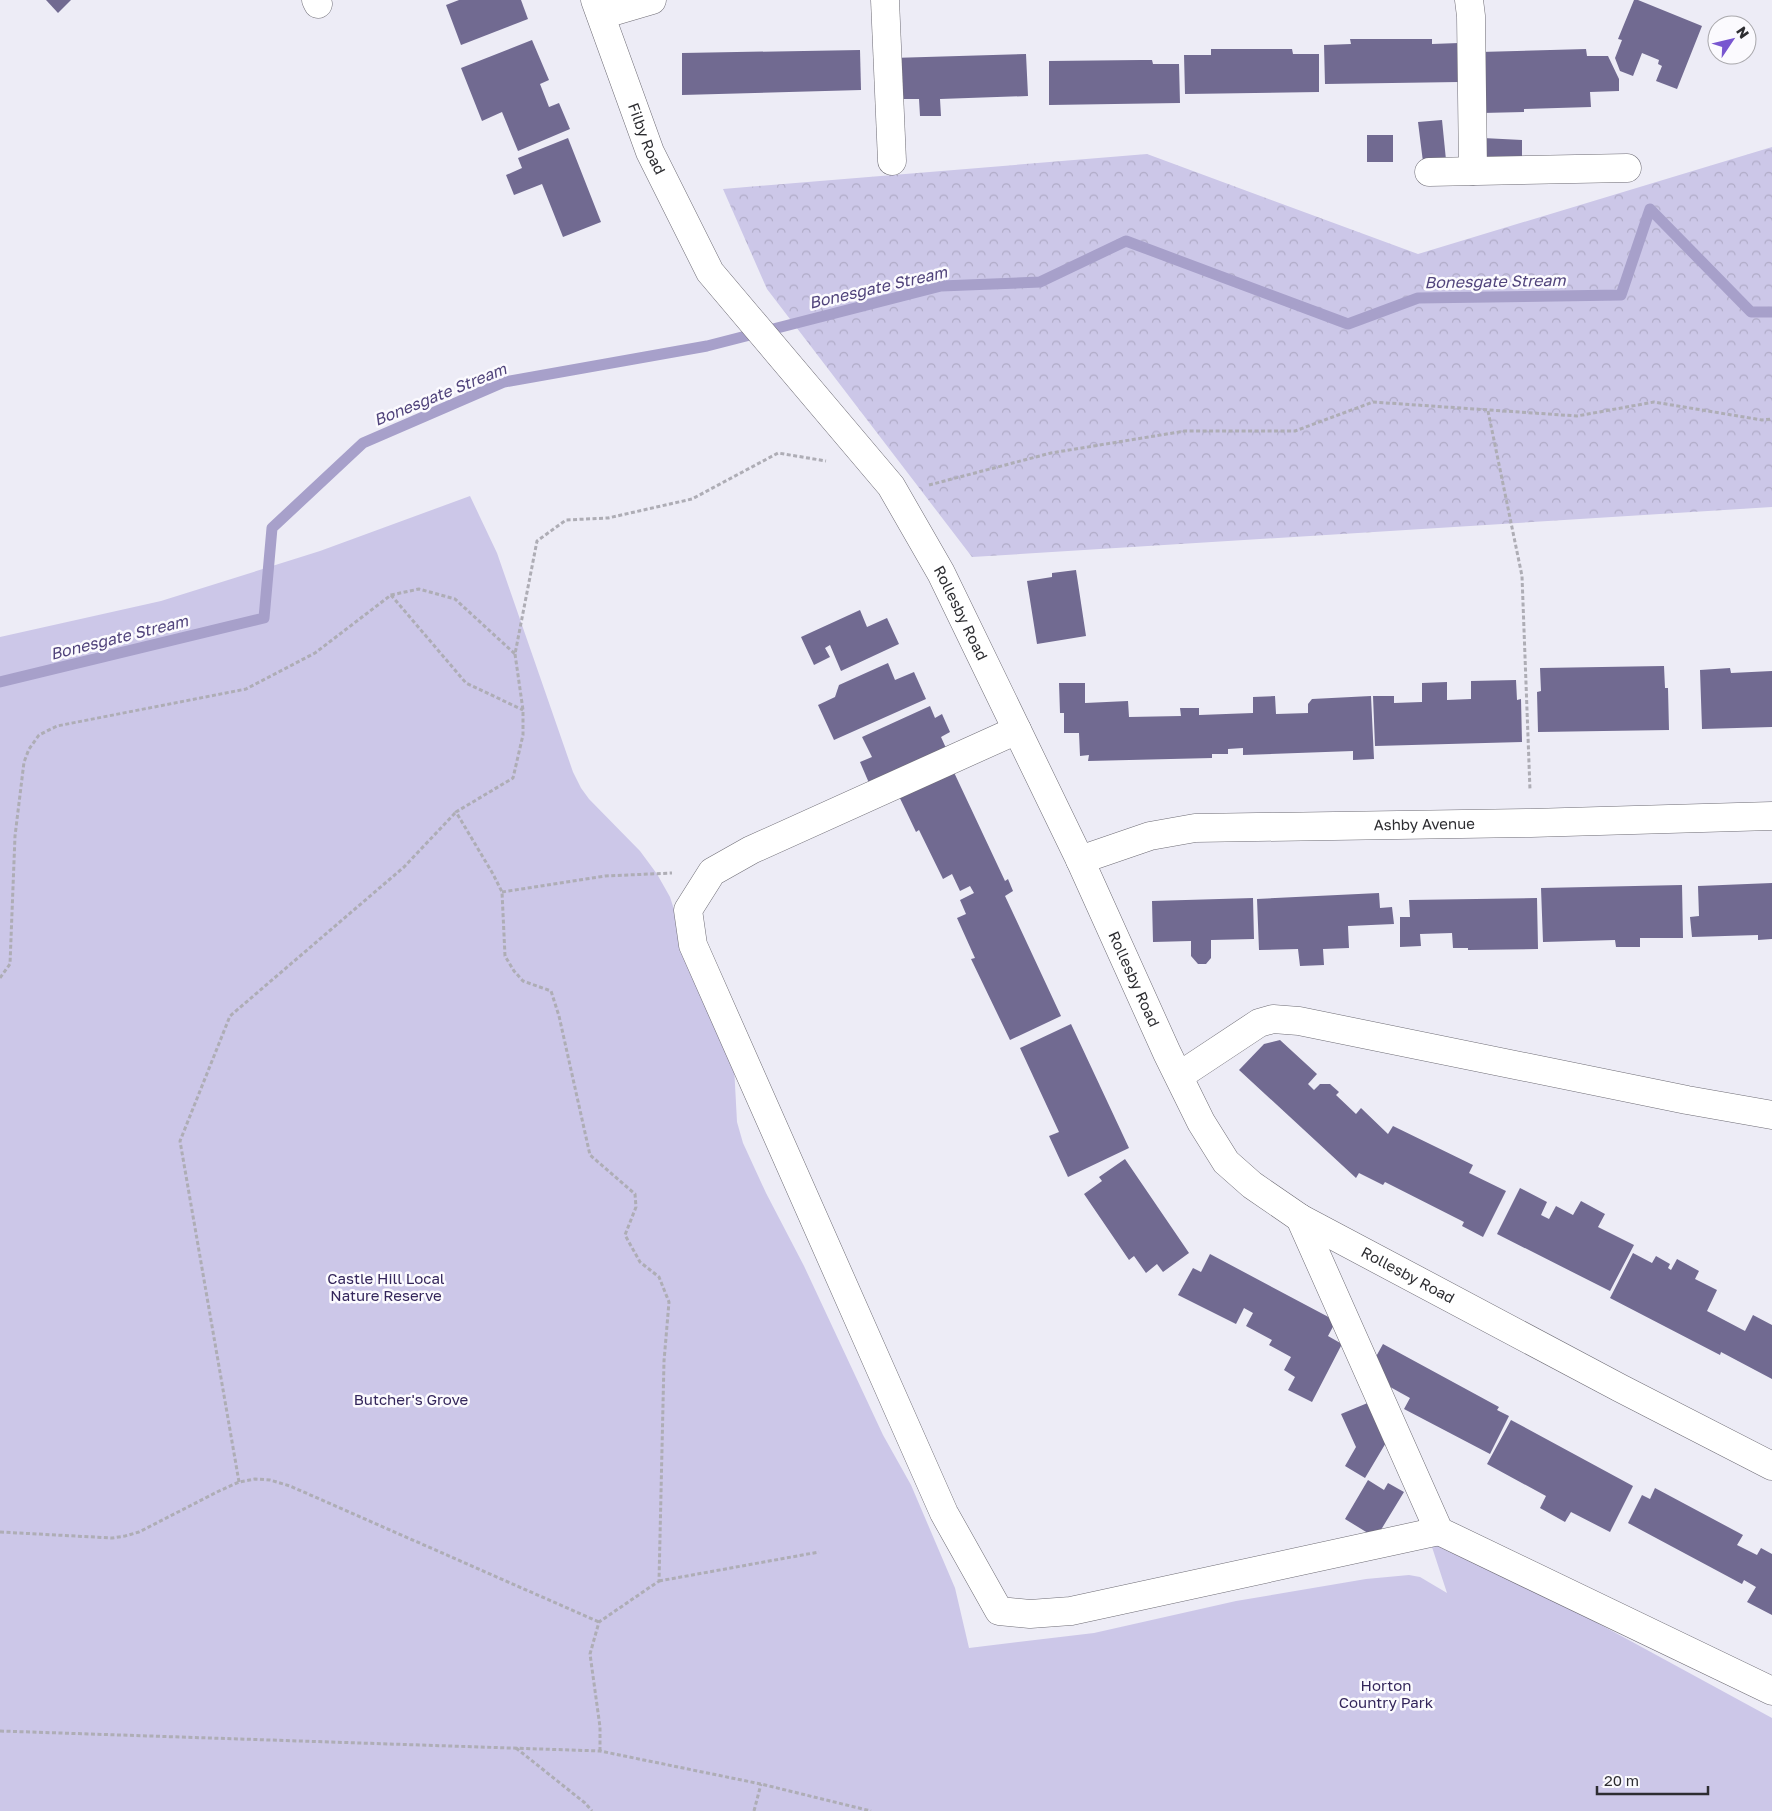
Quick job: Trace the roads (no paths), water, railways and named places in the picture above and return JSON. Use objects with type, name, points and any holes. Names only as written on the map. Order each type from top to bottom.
[{"type":"street","points":[[598,7],[652,0]]},
{"type":"street","points":[[885,0],[892,161]]},
{"type":"street","points":[[1469,0],[1471,16],[1473,171]]},
{"type":"street","name":"Filby Road","points":[[598,7],[650,152],[710,272]]},
{"type":"street","points":[[1429,172],[1627,168]]},
{"type":"street","name":"Rollesby Road","points":[[710,272],[891,486],[940,573],[1080,860],[1201,1122],[1226,1162],[1252,1185],[1300,1218],[1620,1388],[1772,1466]]},
{"type":"street","points":[[1016,730],[751,850],[712,872],[688,910],[693,945],[944,1513],[999,1611],[1030,1614],[1072,1611],[1440,1530],[1772,1691]]},
{"type":"street","name":"Ashby Avenue","points":[[1080,860],[1150,836],[1195,828],[1531,823],[1772,816]]},
{"type":"street","points":[[1179,1076],[1259,1023],[1273,1019],[1299,1021],[1678,1098],[1772,1115]]},
{"type":"street","points":[[1300,1218],[1440,1530]]},
{"type":"waterway","name":"Bonesgate Stream","points":[[0,682],[264,618],[272,528],[363,443],[504,382],[707,346],[941,286],[1040,282],[1126,241],[1348,324],[1418,298],[1621,295],[1650,209],[1751,312],[1772,312]]},
{"type":"park label","name":"Castle Hill Local Nature Reserve","points":[[386,1288]]},
{"type":"park label","name":"Butcher's Grove","points":[[411,1400]]},
{"type":"park label","name":"Horton Country Park","points":[[1386,1694]]}]
